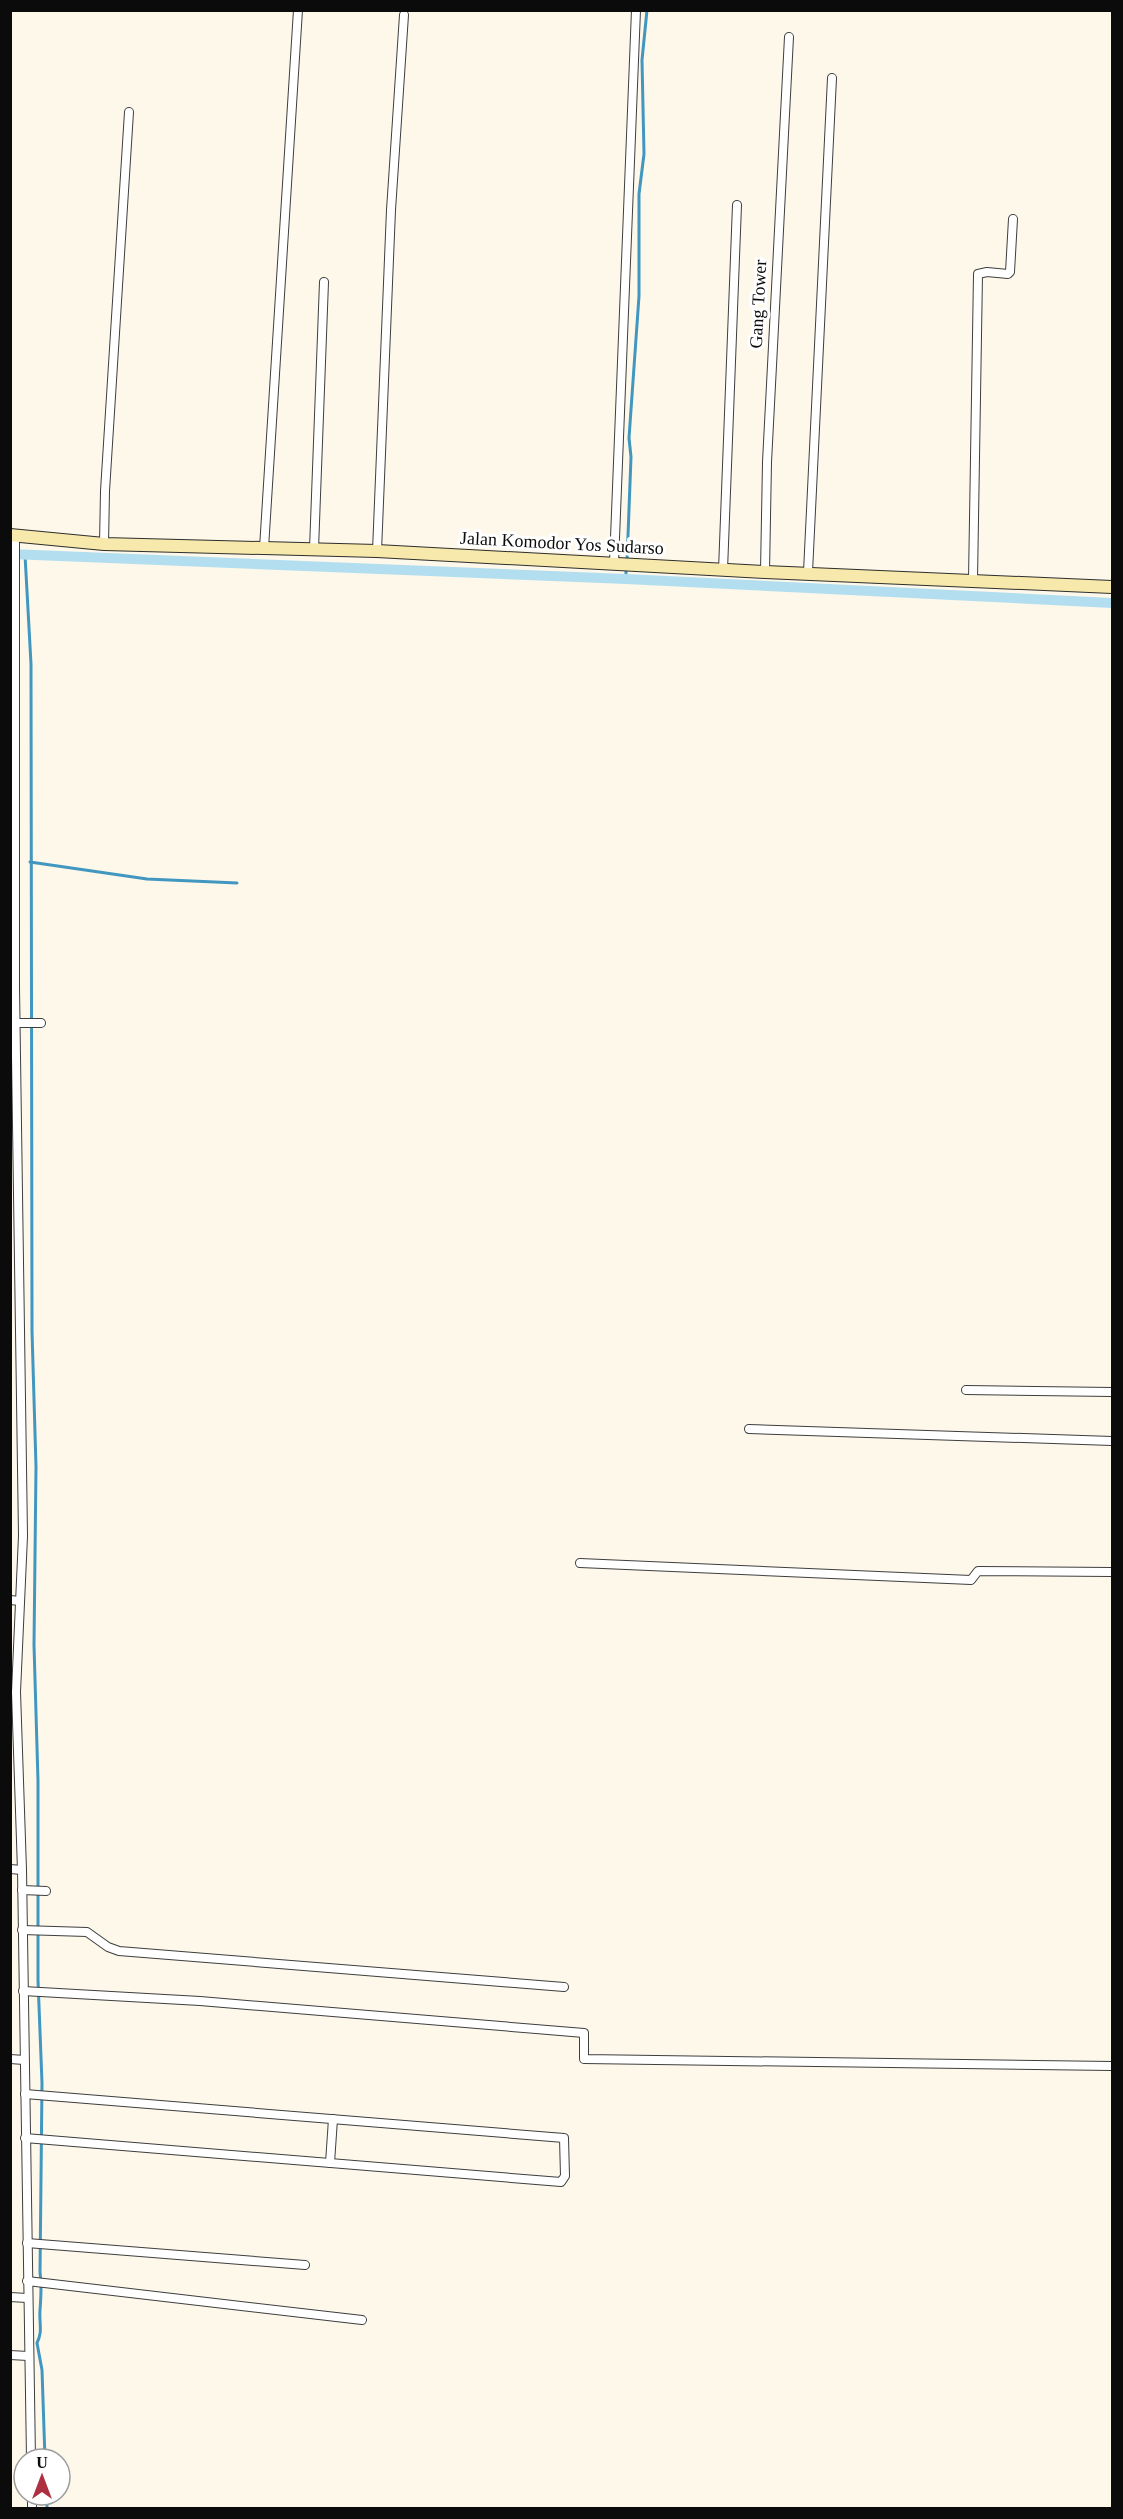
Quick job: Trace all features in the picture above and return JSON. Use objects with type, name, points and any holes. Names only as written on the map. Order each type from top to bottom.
[{"type":"street","points":[[264,548],[298,10]]},
{"type":"street","points":[[617,563],[636,10]]},
{"type":"street","points":[[377,551],[391,210],[404,15]]},
{"type":"street","name":"Gang Tower","points":[[765,572],[768,450],[789,37]]},
{"type":"street","points":[[808,572],[832,78]]},
{"type":"street","points":[[104,544],[105,491],[129,112]]},
{"type":"street","points":[[723,570],[737,205]]},
{"type":"street","points":[[973,580],[978,274],[980,272],[1008,274],[1010,272],[1013,219]]},
{"type":"street","points":[[314,549],[324,282]]},
{"type":"street","points":[[14,538],[13,988],[20,1023],[13,1053],[22,1512],[15,1600],[13,1692],[21,1870],[26,1890],[27,1930],[24,2060],[30,2139],[30,2281],[27,2298],[31,2447]]},
{"type":"street","name":"Jalan Komodor Yos Sudarso","points":[[14,538],[104,544],[377,551],[1113,588]]},
{"type":"street","points":[[20,1023],[40,1023]]},
{"type":"street","points":[[966,1389],[1113,1392]]},
{"type":"street","points":[[749,1429],[1113,1441]]},
{"type":"street","points":[[580,1563],[971,1580],[978,1571],[1113,1572]]},
{"type":"street","points":[[10,1869],[21,1870]]},
{"type":"street","points":[[26,1890],[45,1891]]},
{"type":"street","points":[[27,1930],[87,1932],[108,1947],[119,1951],[564,1987]]},
{"type":"street","points":[[27,1991],[200,2001],[584,2033],[584,2059],[1113,2066]]},
{"type":"street","points":[[10,2059],[24,2060]]},
{"type":"street","points":[[25,2094],[564,2138],[565,2176],[561,2182],[30,2139]]},
{"type":"street","points":[[330,2163],[333,2119]]},
{"type":"street","points":[[30,2243],[305,2265]]},
{"type":"street","points":[[30,2281],[362,2320]]},
{"type":"street","points":[[10,2296],[27,2298]]},
{"type":"street","points":[[10,2355],[28,2356]]},
{"type":"waterway","points":[[627,562],[631,457],[629,438],[639,296],[639,194],[644,154],[642,60],[647,10]]},
{"type":"waterway","points":[[10,554],[626,579],[1112,603]]},
{"type":"waterway","points":[[25,555],[31,664],[32,1331],[36,1467],[34,1645],[38,1781],[38,1980],[42,2083],[41,2291],[40,2331],[37,2343],[42,2370],[45,2447]]},
{"type":"waterway","points":[[626,569],[626,579]]},
{"type":"waterway","points":[[30,862],[147,879],[237,883]]}]
